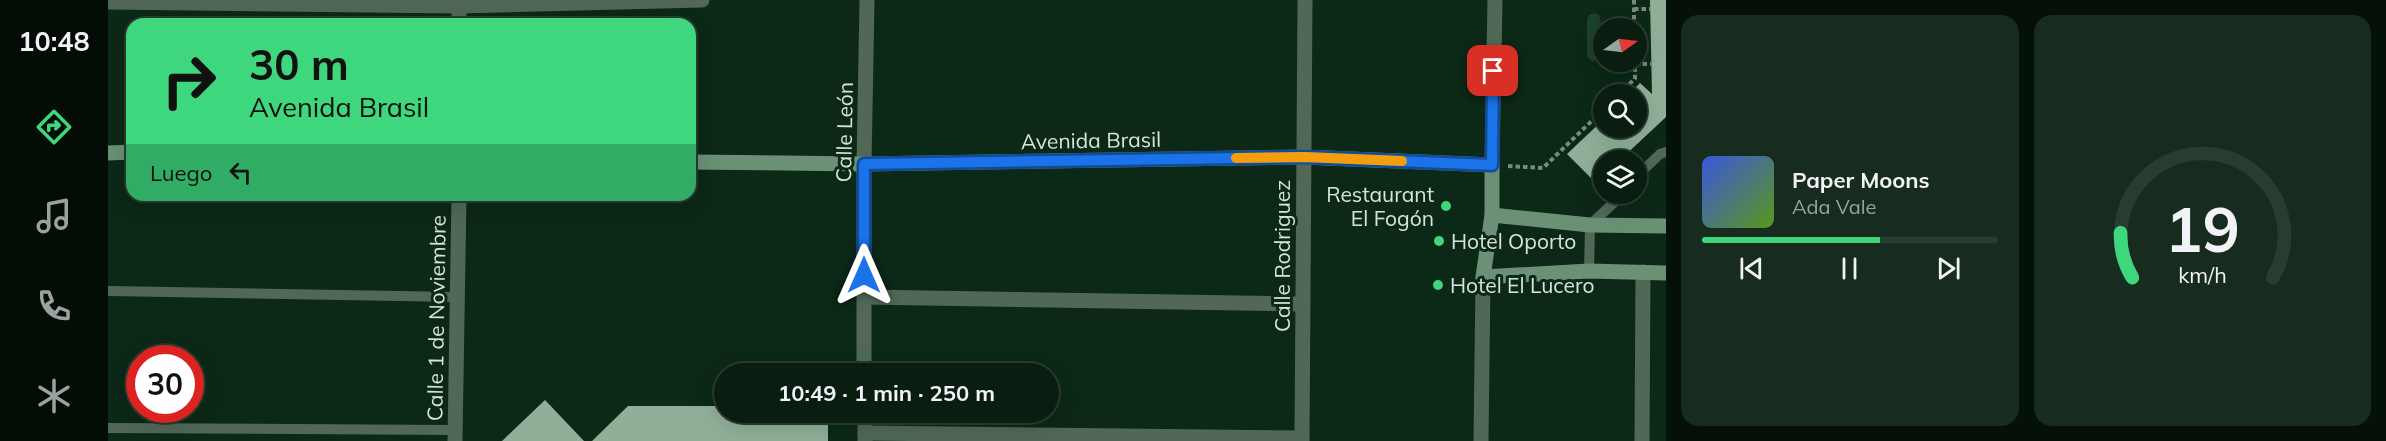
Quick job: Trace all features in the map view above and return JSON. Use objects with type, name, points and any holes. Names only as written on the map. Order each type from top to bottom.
[{"type":"main road","points":[[108,153],[126,152]]},
{"type":"main road","name":"Avenida Brasil","points":[[696,162],[864,164],[1304,157],[1492,165]]},
{"type":"main road","points":[[1492,165],[1492,215],[1483,277],[1588,271],[1666,273]]},
{"type":"main road","points":[[1492,215],[1590,225],[1666,225]]},
{"type":"street","points":[[108,2],[459,3],[702,0]]},
{"type":"street","name":"Calle León","points":[[864,363],[867,0]]},
{"type":"street","name":"Calle Rodriguez","points":[[1302,440],[1305,0]]},
{"type":"street","points":[[1492,165],[1495,0]]},
{"type":"street","name":"Calle 1 de Noviembre","points":[[455,435],[459,201]]},
{"type":"street","points":[[1642,441],[1643,272]]},
{"type":"street","points":[[1480,441],[1483,277]]},
{"type":"street","points":[[864,297],[1303,304]]},
{"type":"street","points":[[865,437],[1302,440]]},
{"type":"lane","points":[[1647,166],[1660,154],[1666,152]]},
{"type":"lane","points":[[1588,271],[1590,225],[1612,204]]},
{"type":"lane","points":[[108,291],[456,297]]},
{"type":"lane","points":[[108,428],[455,435]]},
{"type":"path","points":[[1634,0],[1634,18]]},
{"type":"path","points":[[1634,9],[1650,9]]},
{"type":"path","points":[[1647,64],[1651,64]]},
{"type":"path","points":[[1492,165],[1543,168],[1593,120]]},
{"type":"green space","points":[[1594,13],[1599,15],[1600,18],[1593,18],[1592,61],[1587,57],[1589,15]]},
{"type":"building","points":[[1650,0],[1666,0],[1666,117],[1647,135],[1647,89],[1652,94]]},
{"type":"building","points":[[1593,129],[1593,138],[1644,138],[1631,150],[1593,150],[1593,180],[1567,154]]},
{"type":"building","points":[[545,400],[584,441],[502,441]]},
{"type":"building","points":[[628,406],[714,406],[714,423],[828,423],[828,441],[592,441]]},
{"type":"slow traffic","points":[[1236,158],[1304,157],[1402,161]]},
{"type":"place","name":"Restaurant El Fogón","points":[[1446,206]]},
{"type":"place","name":"Hotel Oporto","points":[[1439,241]]},
{"type":"place","name":"Hotel El Lucero","points":[[1438,285]]},
{"type":"route","points":[[864,275],[864,164],[1304,157],[1492,165],[1493,71]]}]
